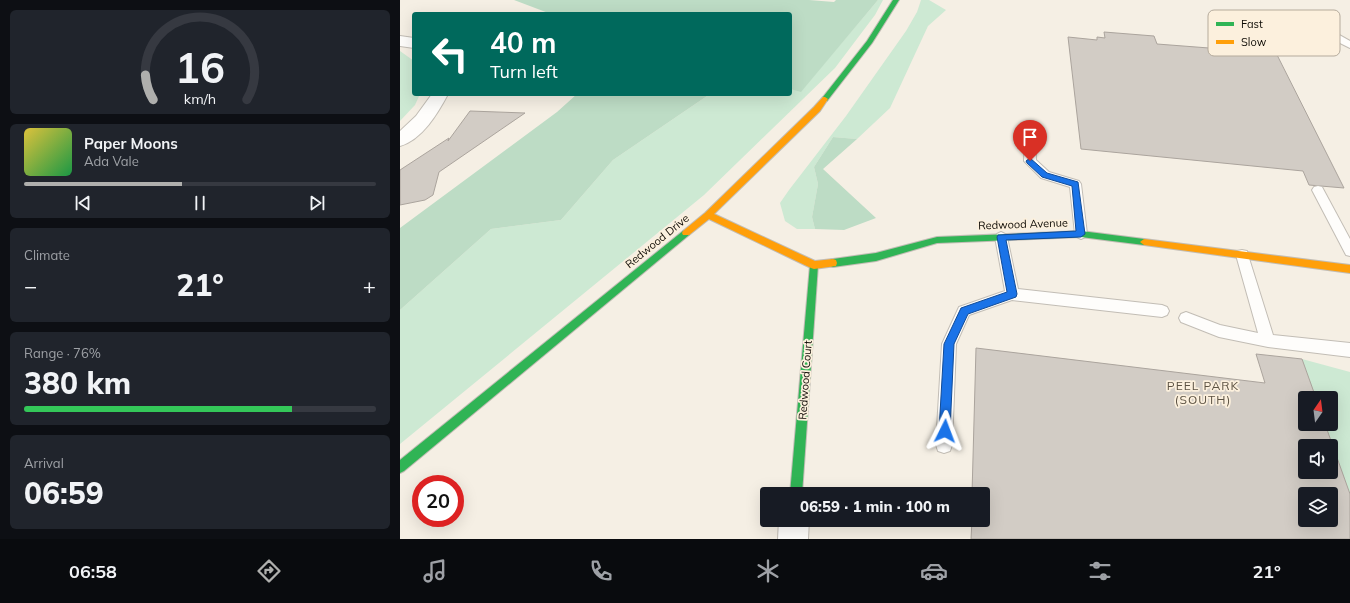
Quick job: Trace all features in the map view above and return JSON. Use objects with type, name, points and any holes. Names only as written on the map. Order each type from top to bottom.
[{"type":"street","name":"Redwood Drive","points":[[400,467],[708,215],[817,109],[870,42],[896,0]]},
{"type":"street","points":[[400,41],[412,43]]},
{"type":"street","points":[[400,140],[430,112],[439,96]]},
{"type":"street","points":[[708,215],[814,265]]},
{"type":"street","name":"Redwood Avenue","points":[[814,265],[876,257],[937,240],[1081,234],[1350,269]]},
{"type":"street","name":"Redwood Court","points":[[797,487],[814,265]]},
{"type":"street","points":[[793,539],[794,527]]},
{"type":"lane","points":[[1340,38],[1350,45]]},
{"type":"lane","points":[[1030,138],[1030,161],[1044,175],[1076,184],[1081,234]]},
{"type":"lane","points":[[1318,190],[1350,251]]},
{"type":"lane","points":[[1001,237],[1012,294]]},
{"type":"lane","points":[[1242,255],[1268,341]]},
{"type":"lane","points":[[944,445],[949,344],[964,311],[1012,294],[1162,311]]},
{"type":"lane","points":[[1186,318],[1220,331],[1268,341],[1350,350]]},
{"type":"green space","points":[[514,0],[809,0],[834,2],[836,0],[878,0],[801,92],[792,90],[792,12],[546,12]]},
{"type":"green space","points":[[878,0],[883,0],[875,15],[835,68],[704,195],[400,444],[400,310],[491,229],[561,220],[613,160],[707,96],[792,96],[792,89],[801,91]]},
{"type":"green space","points":[[921,0],[929,0],[946,10],[928,26],[890,108],[857,139],[833,137],[814,167],[818,184],[812,217],[815,229],[797,229],[785,221],[780,203],[846,116],[906,31],[917,12]]},
{"type":"green space","points":[[400,51],[412,60],[412,96],[419,96],[415,105],[400,121]]},
{"type":"green space","points":[[575,96],[707,96],[613,160],[561,220],[491,229],[400,310],[400,228],[557,112]]},
{"type":"green space","points":[[833,137],[857,139],[823,169],[876,218],[844,230],[815,229],[812,217],[818,184],[814,167]]},
{"type":"green space","points":[[1302,359],[1350,372],[1350,494],[1338,460],[1338,439],[1330,439],[1328,431],[1338,431],[1338,391],[1313,391]]},
{"type":"building","points":[[1104,32],[1154,36],[1157,44],[1208,48],[1208,56],[1278,56],[1344,188],[1309,185],[1303,171],[1081,149],[1068,37],[1097,40],[1097,37],[1105,38]]},
{"type":"building","points":[[470,111],[525,113],[439,172],[433,195],[425,200],[400,205],[400,170],[449,138],[448,141]]},
{"type":"building","points":[[976,348],[1265,383],[1256,354],[1302,359],[1313,391],[1298,391],[1298,431],[1328,431],[1330,439],[1298,439],[1298,479],[1338,479],[1338,460],[1350,494],[1350,539],[971,539],[972,527],[990,527],[990,487],[972,487]]},
{"type":"traffic: fast","points":[[825,99],[870,42],[896,0]]},
{"type":"traffic: fast","points":[[400,467],[686,233]]},
{"type":"traffic: fast","points":[[833,263],[876,257],[937,240],[1081,234],[1144,242]]},
{"type":"traffic: fast","points":[[797,487],[814,265]]},
{"type":"traffic: slow","points":[[686,233],[708,215],[817,109],[825,99]]},
{"type":"traffic: slow","points":[[708,215],[814,265],[833,263]]},
{"type":"traffic: slow","points":[[1144,242],[1350,269]]},
{"type":"district","name":"PEEL PARK (SOUTH)","points":[[1203,393]]},
{"type":"route","points":[[945,431],[949,344],[964,311],[1012,294],[1001,237],[1081,234],[1076,184],[1044,175],[1030,161]]}]
